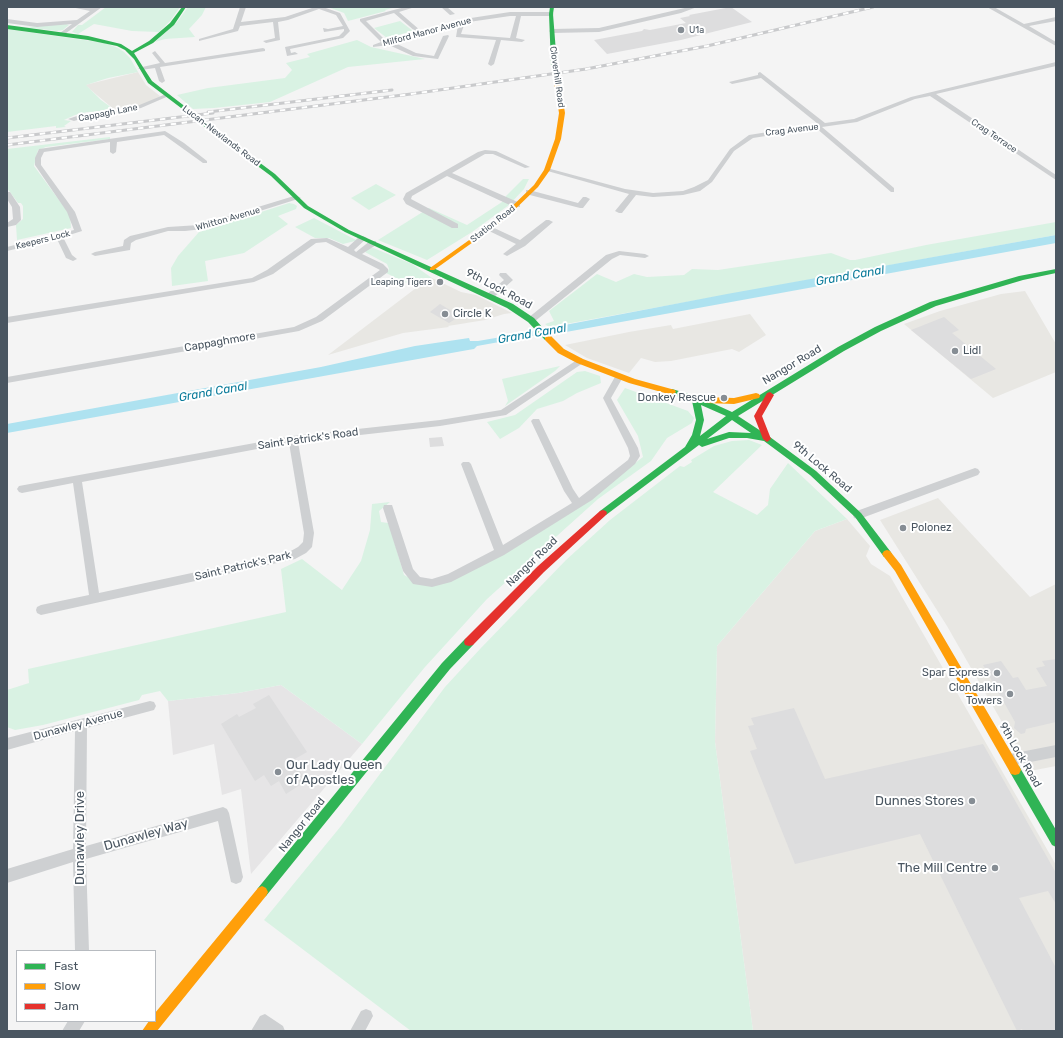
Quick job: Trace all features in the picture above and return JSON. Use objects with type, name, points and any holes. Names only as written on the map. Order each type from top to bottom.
[{"type":"street","points":[[74,7],[97,8]]},
{"type":"street","points":[[131,53],[150,42],[172,24],[184,7]]},
{"type":"street","points":[[201,40],[236,30],[243,7]]},
{"type":"street","points":[[239,24],[298,16],[319,7],[338,14],[347,31],[341,37],[287,48],[290,55],[295,54]]},
{"type":"street","points":[[412,7],[362,20],[385,43],[390,43],[415,55],[436,58],[442,36],[522,40]]},
{"type":"street","points":[[444,7],[452,14]]},
{"type":"street","points":[[552,31],[599,30],[679,12],[694,7]]},
{"type":"street","points":[[990,7],[1056,44]]},
{"type":"street","points":[[62,34],[97,8]]},
{"type":"street","points":[[509,8],[510,14]]},
{"type":"street","points":[[395,11],[419,32]]},
{"type":"street","name":"Cloverhill Road","points":[[547,170],[558,139],[562,113],[554,65],[552,11]]},
{"type":"street","name":"Milford Manor Avenue","points":[[375,46],[419,32],[458,22],[510,14],[552,11]]},
{"type":"street","points":[[512,39],[519,14]]},
{"type":"street","points":[[1024,26],[1056,19]]},
{"type":"street","points":[[266,41],[278,39],[275,20]]},
{"type":"street","points":[[7,21],[37,25],[78,22]]},
{"type":"street","points":[[458,22],[461,26],[458,36]]},
{"type":"street","name":"Lucan-Newlands Road","points":[[7,27],[112,42],[126,49],[131,53],[150,82],[273,175],[306,207],[347,231],[432,270]]},
{"type":"street","points":[[325,28],[326,31],[346,27]]},
{"type":"street","points":[[491,64],[499,39]]},
{"type":"street","points":[[141,68],[263,50]]},
{"type":"street","points":[[155,53],[164,65]]},
{"type":"street","points":[[204,59],[209,67]]},
{"type":"street","name":"Crag Avenue","points":[[547,170],[653,196],[698,189],[710,180],[732,150],[751,136],[855,121],[907,100],[1056,64]]},
{"type":"street","points":[[157,66],[162,81]]},
{"type":"street","points":[[732,82],[761,75],[821,126],[891,190]]},
{"type":"street","name":"Crag Terrace","points":[[931,94],[1056,178]]},
{"type":"street","name":"Cappagh Lane","points":[[71,119],[83,116],[119,112],[139,107],[168,95]]},
{"type":"street","points":[[113,152],[114,140],[168,134],[205,162]]},
{"type":"street","name":"Keepers Lock","points":[[7,249],[78,231],[71,212],[38,165],[40,153],[46,149],[114,140]]},
{"type":"street","points":[[455,226],[409,202],[407,199],[409,195],[480,153],[494,152],[527,166]]},
{"type":"street","name":"Station Road","points":[[432,270],[489,228],[517,205],[547,170]]},
{"type":"street","points":[[448,173],[517,205]]},
{"type":"street","points":[[529,192],[580,206],[586,199]]},
{"type":"street","points":[[620,211],[634,192]]},
{"type":"street","points":[[7,194],[16,207],[17,220],[7,225]]},
{"type":"street","name":"Whitton Avenue","points":[[95,254],[127,248],[127,242],[133,238],[168,228],[186,229],[200,227],[297,198]]},
{"type":"street","points":[[507,254],[546,225],[552,232]]},
{"type":"street","points":[[489,228],[522,244]]},
{"type":"street","points":[[59,236],[69,256],[73,259]]},
{"type":"street","points":[[348,250],[363,238]]},
{"type":"street","name":"Cappaghmore","points":[[7,320],[254,280],[270,272],[314,241],[327,240],[358,254],[384,269],[384,272],[319,319],[296,329],[7,380]]},
{"type":"street","points":[[358,254],[373,243]]},
{"type":"street","points":[[531,320],[609,257],[619,254],[645,256]]},
{"type":"street","name":"9th Lock Road","points":[[432,270],[510,306],[531,320],[561,351],[580,362],[619,377],[696,399],[732,416],[767,439],[813,473],[858,515],[898,568],[1056,841]]},
{"type":"street","name":"Nangor Road","points":[[149,1031],[446,666],[500,610],[568,544],[603,513],[686,449],[732,416],[841,349],[905,316],[933,304],[992,286],[1056,271]]},
{"type":"street","points":[[490,296],[509,280],[503,275]]},
{"type":"street","name":"Saint Patrick's Road","points":[[22,489],[293,439],[440,423],[503,413],[580,362]]},
{"type":"street","points":[[388,508],[408,571],[417,581],[432,583],[451,578],[500,552],[589,497],[632,462],[635,456],[607,398],[619,377]]},
{"type":"street","points":[[686,449],[696,435],[700,420],[696,399],[734,401],[772,392]]},
{"type":"street","points":[[767,439],[758,416],[761,408],[772,392]]},
{"type":"street","points":[[536,421],[569,491],[578,504]]},
{"type":"street","points":[[686,449],[729,434],[747,435],[767,439]]},
{"type":"street","name":"Saint Patrick's Park","points":[[41,610],[291,556],[302,550],[308,544],[309,533],[293,439]]},
{"type":"street","points":[[466,464],[500,552]]},
{"type":"street","points":[[858,515],[975,472]]},
{"type":"street","points":[[77,480],[94,599]]},
{"type":"street","name":"Dunawley Avenue","points":[[7,744],[150,706]]},
{"type":"street","name":"Dunawley Drive","points":[[81,725],[79,854],[82,950]]},
{"type":"street","points":[[1010,760],[1056,751]]},
{"type":"street","name":"Dunawley Way","points":[[7,876],[223,813],[236,877]]},
{"type":"street","points":[[357,1031],[366,1016]]},
{"type":"street","points":[[258,1031],[265,1021],[278,1031]]},
{"type":"street","points":[[69,1031],[78,1022]]},
{"type":"shaded area","points":[[138,72],[146,85],[160,96],[159,98],[142,105],[116,111],[85,85]]},
{"type":"shaded area","points":[[432,278],[461,292],[476,295],[512,313],[485,320],[448,326],[449,327],[403,333],[328,355],[416,288]]},
{"type":"shaded area","points":[[1025,291],[1056,344],[1056,372],[993,398],[904,324],[940,311],[1001,294]]},
{"type":"shaded area","points":[[750,314],[766,335],[739,352],[732,349],[671,361],[655,362],[641,358],[629,373],[587,358],[565,345],[629,332],[671,325],[673,329]]},
{"type":"shaded area","points":[[938,498],[1030,597],[1056,584],[1056,766],[1030,771],[947,626],[880,520]]},
{"type":"shaded area","points":[[847,519],[870,546],[866,556],[871,564],[890,576],[1056,865],[1056,1031],[753,1031],[715,742],[717,646],[815,531]]},
{"type":"shaded area","name":"Our Lady Queen of Apostles","points":[[281,685],[362,744],[251,874],[241,789],[222,795],[214,744],[173,755],[168,701],[238,693]]},
{"type":"green space","points":[[106,7],[180,7],[171,20],[159,32],[132,31],[94,24],[78,34],[72,32],[78,25],[82,25]]},
{"type":"green space","points":[[188,7],[206,7],[202,15],[189,29],[195,37],[165,39],[155,42],[177,22]]},
{"type":"green space","points":[[328,7],[392,8],[348,21],[344,13]]},
{"type":"green space","points":[[400,21],[413,31],[387,38],[374,28]]},
{"type":"green space","points":[[69,25],[63,30],[57,31],[25,27]]},
{"type":"green space","points":[[7,29],[105,43],[124,52],[130,58],[138,72],[108,78],[86,85],[101,100],[116,111],[87,112],[75,115],[64,120],[71,121],[64,126],[66,127],[56,128],[56,126],[7,132]]},
{"type":"green space","points":[[357,40],[371,47],[425,59],[348,67],[270,102],[193,109],[177,95],[208,88],[285,78],[292,70],[286,63],[310,57],[307,54]]},
{"type":"green space","points":[[110,137],[110,139],[46,147],[38,150],[34,166],[70,215],[71,228],[17,240],[16,225],[23,219],[23,206],[21,203],[18,203],[7,188],[7,149]]},
{"type":"green space","points":[[523,179],[529,179],[524,189],[509,205],[472,232],[427,260],[378,240],[429,208],[467,225],[502,202]]},
{"type":"green space","points":[[376,184],[396,195],[369,210],[351,198]]},
{"type":"green space","points":[[289,203],[297,206],[296,209],[278,216],[288,224],[244,253],[205,261],[208,281],[172,286],[171,268],[178,256],[199,232]]},
{"type":"green space","points":[[314,218],[356,240],[343,244],[329,238],[315,238],[295,227]]},
{"type":"green space","points":[[1056,222],[1056,235],[549,327],[545,324],[554,321],[549,311],[597,274],[616,282],[634,274],[647,277],[684,275],[692,269],[718,270],[831,253],[850,260],[855,260],[926,245]]},
{"type":"green space","points":[[371,247],[412,264],[432,278],[416,288],[386,273],[389,269],[387,264],[365,252]]},
{"type":"green space","points":[[560,366],[505,406],[508,401],[502,379]]},
{"type":"green space","points":[[585,371],[600,376],[601,383],[577,393],[563,401],[537,409],[519,428],[500,439],[487,422],[515,415],[577,372]]},
{"type":"green space","points":[[625,388],[688,411],[694,418],[692,423],[667,438],[651,461],[598,499],[487,599],[425,667],[362,744],[281,685],[238,693],[168,701],[160,691],[142,695],[139,700],[43,725],[15,730],[7,727],[7,690],[29,683],[28,669],[286,612],[281,569],[302,559],[342,590],[361,561],[370,530],[372,504],[390,502],[379,511],[381,522],[388,523],[390,527],[404,575],[423,585],[440,582],[580,505],[643,457],[638,436],[617,400]]},
{"type":"green space","points":[[749,440],[762,445],[713,492],[757,515],[768,505],[770,489],[788,463],[847,519],[815,531],[717,646],[715,742],[753,1031],[411,1031],[264,920],[341,826],[445,687],[566,560],[610,520],[680,466],[684,467],[692,462],[691,460],[714,446],[732,441]]},
{"type":"water","name":"Grand Canal","points":[[1056,235],[1056,243],[566,332],[555,332],[477,346],[474,349],[7,433],[7,424],[321,367],[415,346],[469,338],[470,341],[478,341],[507,336],[727,294]]},
{"type":"building","name":"U1a","points":[[731,7],[752,22],[681,40],[607,54],[594,40],[642,31],[644,29],[650,30],[686,23],[680,18]]},
{"type":"building","name":"Circle K","points":[[440,304],[460,316],[449,323],[430,312]]},
{"type":"building","name":"Lidl","points":[[944,317],[959,330],[952,333],[996,369],[971,379],[911,330]]},
{"type":"building","points":[[442,437],[444,446],[430,447],[429,438]]},
{"type":"building","name":"Clondalkin Towers","points":[[1056,659],[1056,722],[1026,729],[1025,733],[1021,734],[1014,728],[1015,722],[983,665],[1001,661],[1013,678],[1018,677],[1026,690],[1047,686],[1036,668],[1045,666],[1042,661]]},
{"type":"building","name":"Our Lady Queen of Apostles","points":[[269,695],[307,752],[293,760],[306,781],[286,794],[279,781],[271,786],[264,775],[255,781],[221,724],[237,714],[239,717],[256,708],[253,704]]},
{"type":"building","name":"The Mill Centre","points":[[794,708],[825,779],[983,744],[1056,873],[1056,904],[1048,891],[1019,898],[1056,968],[1056,1031],[1023,1031],[1022,1029],[1017,1031],[920,834],[795,864],[750,751],[757,749],[748,726],[754,725],[751,718]]},
{"type":"railway","points":[[7,145],[411,94],[586,69],[707,46],[873,7]]},
{"type":"railway","points":[[208,112],[392,90]]},
{"type":"railway","points":[[7,138],[213,113]]},
{"type":"traffic: fast","points":[[131,53],[151,42],[172,24],[184,7]]},
{"type":"traffic: fast","points":[[552,7],[551,14],[554,65]]},
{"type":"traffic: fast","points":[[7,27],[88,38],[119,45],[127,49],[136,58],[150,82],[185,109]]},
{"type":"traffic: fast","points":[[554,65],[556,77]]},
{"type":"traffic: fast","points":[[185,109],[203,123]]},
{"type":"traffic: fast","points":[[203,123],[273,175],[306,207],[347,231],[510,306],[531,320],[548,338]]},
{"type":"traffic: fast","points":[[603,513],[732,416],[841,349],[878,329],[933,304],[1022,278],[1056,271]]},
{"type":"traffic: fast","points":[[672,392],[696,399],[732,416],[767,439],[813,473],[858,515],[887,554]]},
{"type":"traffic: fast","points":[[689,446],[696,435],[700,420],[696,399]]},
{"type":"traffic: fast","points":[[702,444],[729,435],[747,435],[763,438]]},
{"type":"traffic: fast","points":[[262,892],[446,666],[469,642]]},
{"type":"traffic: fast","points":[[1015,770],[1056,841]]},
{"type":"traffic: slow","points":[[432,269],[502,219],[536,186],[547,170],[558,139],[562,113],[556,77]]},
{"type":"traffic: slow","points":[[548,338],[561,351],[580,361],[632,381],[672,392]]},
{"type":"traffic: slow","points":[[706,400],[734,401],[756,396]]},
{"type":"traffic: slow","points":[[887,554],[898,568],[1015,770]]},
{"type":"traffic: slow","points":[[149,1031],[262,892]]},
{"type":"traffic: jam","points":[[767,439],[758,416],[770,395]]},
{"type":"traffic: jam","points":[[469,642],[541,569],[603,513]]},
{"type":"place","name":"U1a","points":[[681,30]]},
{"type":"place","name":"Leaping Tigers","points":[[440,282]]},
{"type":"place","name":"Circle K","points":[[445,314]]},
{"type":"place","name":"Lidl","points":[[955,351]]},
{"type":"place","name":"Donkey Rescue","points":[[724,398]]},
{"type":"place","name":"Polonez","points":[[903,528]]},
{"type":"place","name":"Spar Express","points":[[997,673]]},
{"type":"place","name":"Clondalkin Towers","points":[[1010,694]]},
{"type":"place","name":"Our Lady Queen of Apostles","points":[[278,772]]},
{"type":"place","name":"Dunnes Stores","points":[[972,801]]},
{"type":"place","name":"The Mill Centre","points":[[995,868]]}]
